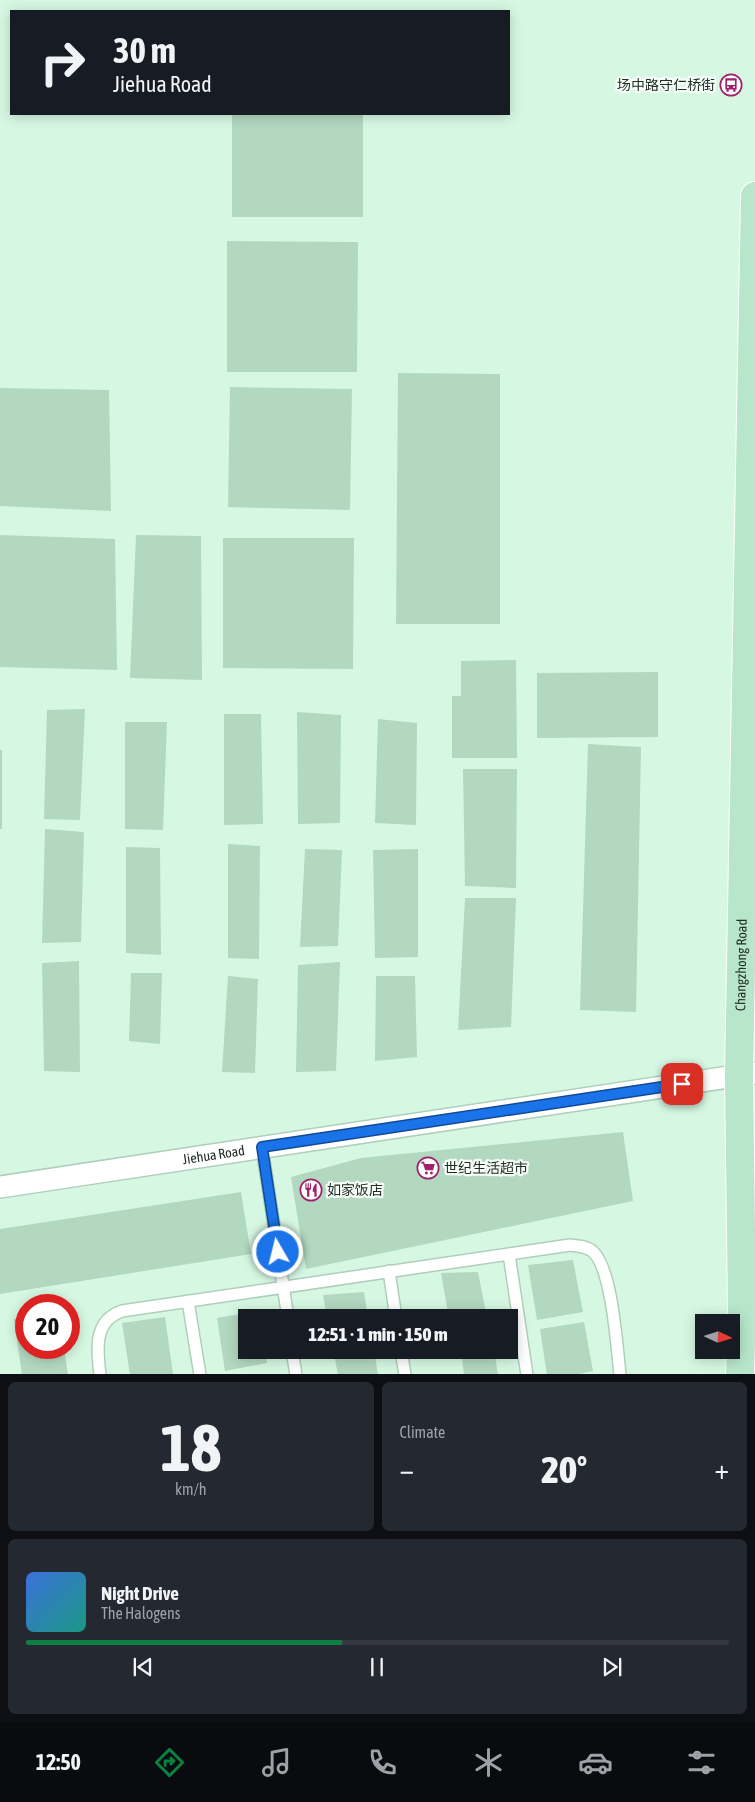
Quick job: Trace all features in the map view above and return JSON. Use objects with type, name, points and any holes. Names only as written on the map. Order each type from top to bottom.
[{"type":"main road","name":"Changzhong Road","points":[[740,1374],[747,1074],[755,196]]},
{"type":"street","name":"Jiehua Road","points":[[0,1187],[747,1074]]},
{"type":"lane","points":[[262,1147],[287,1309]]},
{"type":"lane","points":[[100,1374],[98,1342],[103,1324],[108,1318],[122,1311],[570,1245],[579,1246],[593,1252],[603,1266],[608,1284],[620,1374]]},
{"type":"lane","points":[[509,1254],[527,1374]]},
{"type":"lane","points":[[389,1271],[395,1309]]},
{"type":"lane","points":[[188,1301],[200,1374]]},
{"type":"lane","points":[[294,1359],[296,1374]]},
{"type":"lane","points":[[402,1359],[404,1374]]},
{"type":"building","points":[[232,115],[363,115],[363,217],[232,217]]},
{"type":"building","points":[[227,241],[358,242],[357,372],[227,372]]},
{"type":"building","points":[[398,373],[500,374],[500,624],[396,624]]},
{"type":"building","points":[[230,387],[352,389],[350,510],[228,507]]},
{"type":"building","points":[[0,388],[109,390],[111,511],[0,506]]},
{"type":"building","points":[[0,535],[115,539],[117,670],[0,667]]},
{"type":"building","points":[[136,535],[201,536],[202,680],[130,678]]},
{"type":"building","points":[[223,538],[354,538],[353,669],[223,668]]},
{"type":"building","points":[[516,660],[517,758],[452,758],[452,696],[461,696],[461,661]]},
{"type":"building","points":[[658,672],[658,737],[537,738],[537,673]]},
{"type":"building","points":[[85,709],[80,820],[44,819],[47,710]]},
{"type":"building","points":[[297,712],[341,715],[340,823],[298,824]]},
{"type":"building","points":[[224,714],[261,714],[263,824],[224,825]]},
{"type":"building","points":[[378,719],[417,723],[416,825],[375,823]]},
{"type":"building","points":[[125,722],[167,722],[163,830],[125,829]]},
{"type":"building","points":[[588,744],[641,747],[636,1012],[580,1010]]},
{"type":"building","points":[[0,750],[2,750],[2,829],[0,829]]},
{"type":"building","points":[[463,769],[517,769],[516,888],[465,886]]},
{"type":"building","points":[[45,829],[84,832],[81,942],[42,943]]},
{"type":"building","points":[[228,844],[260,846],[259,959],[228,958]]},
{"type":"building","points":[[126,847],[160,848],[161,955],[126,953]]},
{"type":"building","points":[[305,849],[342,850],[338,946],[300,947]]},
{"type":"building","points":[[418,849],[418,957],[375,958],[373,850]]},
{"type":"building","points":[[465,898],[516,898],[511,1027],[458,1030]]},
{"type":"building","points":[[79,961],[80,1072],[44,1071],[42,963]]},
{"type":"building","points":[[340,962],[336,1071],[296,1072],[298,965]]},
{"type":"building","points":[[131,973],[162,973],[160,1044],[129,1041]]},
{"type":"building","points":[[228,976],[258,979],[255,1073],[222,1072]]},
{"type":"building","points":[[376,976],[415,976],[417,1057],[375,1061]]},
{"type":"building","points":[[623,1132],[633,1201],[306,1269],[291,1177],[361,1158]]},
{"type":"building","points":[[241,1192],[251,1254],[0,1294],[0,1229]]},
{"type":"building","points":[[573,1260],[583,1312],[537,1320],[528,1265]]},
{"type":"building","points":[[478,1272],[485,1309],[447,1309],[441,1273]]},
{"type":"building","points":[[364,1292],[367,1309],[325,1309],[323,1295]]},
{"type":"building","points":[[238,1314],[238,1359],[266,1359],[267,1363],[225,1371],[217,1318]]},
{"type":"building","points":[[165,1317],[173,1374],[130,1374],[122,1323]]},
{"type":"building","points":[[584,1322],[593,1371],[579,1374],[547,1374],[540,1329]]},
{"type":"building","points":[[20,1359],[66,1359],[68,1374],[22,1374]]},
{"type":"building","points":[[335,1359],[375,1359],[378,1374],[338,1374]]},
{"type":"building","points":[[462,1359],[495,1359],[498,1374],[464,1374]]},
{"type":"place","name":"场中路守仁桥街","points":[[731,85]]},
{"type":"place","name":"世纪生活超市","points":[[428,1168]]},
{"type":"place","name":"如家饭店","points":[[311,1190]]},
{"type":"route","points":[[278,1252],[262,1147],[682,1084]]}]
